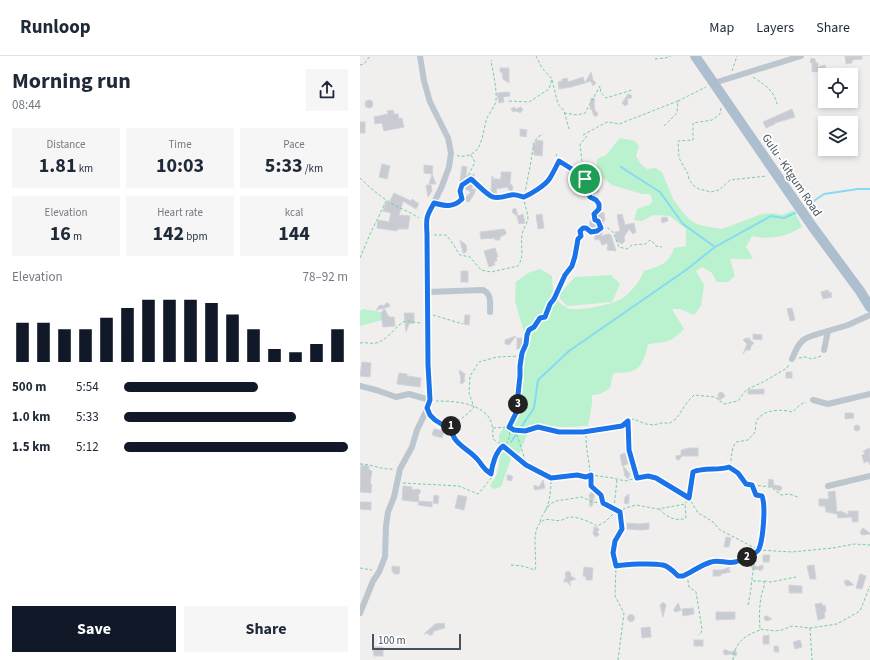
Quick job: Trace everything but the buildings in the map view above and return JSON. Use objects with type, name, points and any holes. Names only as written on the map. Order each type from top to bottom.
[{"type":"main road","name":"Gulu - Kitgum Road","points":[[695,56],[870,308]]},
{"type":"street","points":[[360,613],[373,581],[379,572],[386,552],[386,526],[388,512],[400,469],[412,447],[417,430],[430,400],[428,365],[429,314],[426,219],[449,167],[451,153],[448,138],[430,102],[424,81],[420,56]]},
{"type":"street","points":[[714,83],[802,56]]},
{"type":"street","points":[[428,292],[483,290],[489,296],[490,312]]},
{"type":"street","points":[[792,359],[801,341],[848,325],[870,315]]},
{"type":"street","points":[[823,353],[828,331]]},
{"type":"street","points":[[360,386],[396,396],[409,394],[430,400]]},
{"type":"street","points":[[813,400],[828,404],[870,394]]},
{"type":"street","points":[[828,486],[870,476]]},
{"type":"path","points":[[360,65],[364,64],[370,56]]},
{"type":"path","points":[[536,56],[542,68],[552,79],[558,104],[564,113],[569,129]]},
{"type":"path","points":[[655,59],[671,56]]},
{"type":"path","points":[[730,77],[737,56]]},
{"type":"path","points":[[451,153],[461,157],[471,155],[478,149],[481,143],[487,118],[496,101],[491,60]]},
{"type":"path","points":[[746,73],[765,85],[775,95],[777,104]]},
{"type":"path","points":[[509,101],[530,102],[549,89],[552,79]]},
{"type":"path","points":[[583,135],[607,122],[619,124],[678,101],[714,83]]},
{"type":"path","points":[[564,113],[577,115],[585,113],[600,86],[601,93],[606,98],[632,90]]},
{"type":"path","points":[[664,126],[677,113],[678,101]]},
{"type":"path","points":[[726,101],[720,114],[712,120],[693,123],[693,140],[678,141],[679,158],[688,174],[689,180],[694,186],[711,192],[719,190],[730,180],[766,177],[770,174],[773,168]]},
{"type":"path","points":[[427,234],[436,236],[446,235],[452,240],[454,247],[460,255],[470,257],[482,270],[491,272],[518,266],[521,262],[523,250],[521,243],[528,217],[524,197],[534,142],[543,134]]},
{"type":"path","points":[[587,136],[580,144],[582,171],[590,197],[596,200],[599,204],[599,209],[594,214],[595,220],[598,221],[601,228]]},
{"type":"path","points":[[556,154],[559,161],[575,171],[582,171]]},
{"type":"path","points":[[471,155],[475,162],[469,174],[471,179],[494,198],[512,195],[524,197],[538,190],[550,179],[551,173],[559,161]]},
{"type":"path","points":[[360,178],[386,200],[420,218],[426,219]]},
{"type":"path","points":[[434,203],[445,206],[458,203],[462,199],[460,191],[462,185],[471,179]]},
{"type":"path","points":[[360,258],[386,200]]},
{"type":"path","points":[[397,483],[459,486],[478,494],[492,477],[491,474],[496,454],[499,449],[507,443],[510,436],[509,427],[518,405],[522,356],[527,335],[529,330],[534,327],[540,318],[545,317],[565,275],[572,266],[578,239],[581,236],[580,231],[583,228],[586,228],[591,232],[597,231],[601,228],[608,228],[613,232],[618,247],[622,249],[627,249],[632,245],[645,244],[650,240],[656,246],[662,247]]},
{"type":"path","points":[[360,343],[375,343],[387,337],[401,323],[407,321],[416,323],[424,322],[429,314],[463,324]]},
{"type":"path","points":[[493,428],[509,427],[514,430],[525,431],[538,427],[559,432],[583,432],[586,430],[622,426],[633,419],[646,424],[654,425],[670,423],[676,419],[694,395],[715,397],[724,404],[738,401],[746,390],[787,368],[792,359],[805,357],[812,359],[823,353]]},
{"type":"path","points":[[474,406],[469,393],[470,376],[480,362],[497,357],[522,356]]},
{"type":"path","points":[[430,400],[451,401],[474,406],[488,416],[493,428],[493,439],[526,465],[551,478],[577,475],[586,477],[591,475],[625,481],[648,476],[656,478],[689,498],[698,513],[712,521],[720,530],[759,550],[792,552],[833,548],[854,544],[870,545]]},
{"type":"path","points":[[729,467],[731,462],[732,447],[736,442],[748,440],[755,432],[757,420],[762,416],[767,413],[782,410],[792,412],[797,409],[801,403],[813,400]]},
{"type":"path","points":[[427,408],[430,415],[435,420],[443,425],[451,426],[467,415],[474,406]]},
{"type":"path","points":[[628,421],[629,450],[637,478]]},
{"type":"path","points":[[451,426],[451,433],[458,443],[478,460],[483,469],[491,474]]},
{"type":"path","points":[[514,430],[526,465]]},
{"type":"path","points":[[586,430],[591,486],[601,495],[603,503]]},
{"type":"path","points":[[360,464],[373,465],[385,469],[400,469]]},
{"type":"path","points":[[658,508],[675,520],[686,518],[686,504],[689,498],[693,472],[703,469],[729,467],[738,473],[746,484],[771,487],[781,495],[789,494],[798,497]]},
{"type":"path","points":[[545,511],[551,491],[551,478]]},
{"type":"path","points":[[614,508],[617,480]]},
{"type":"path","points":[[616,566],[625,564],[664,566],[671,569],[678,576],[683,576],[710,562],[718,560],[727,563],[737,562],[756,553],[759,550],[765,510],[762,496],[756,495],[752,485]]},
{"type":"path","points":[[511,565],[522,566],[535,570],[536,562],[534,542],[537,529],[541,517],[545,511],[550,504],[556,501],[582,497],[592,502],[603,503],[620,512],[622,529],[615,541],[613,553],[616,566],[615,596],[624,613],[618,660]]},
{"type":"path","points":[[540,522],[545,519],[560,521],[573,517],[590,521],[596,526],[605,522],[615,512],[620,512],[625,508],[636,506],[658,508],[686,504]]},
{"type":"path","points":[[748,605],[753,581],[752,574],[756,553]]},
{"type":"path","points":[[360,568],[379,572]]},
{"type":"path","points":[[687,575],[689,587],[696,592],[702,629],[702,633],[698,635]]},
{"type":"path","points":[[753,581],[771,582],[796,577]]},
{"type":"path","points":[[760,629],[760,608],[762,591],[765,584],[763,581]]},
{"type":"path","points":[[733,660],[736,647],[744,637],[760,629],[775,631],[792,626],[810,628],[837,624],[860,611],[870,586]]},
{"type":"path","points":[[810,628],[812,660]]},
{"type":"green space","points":[[620,138],[635,141],[639,146],[636,156],[640,163],[647,169],[655,168],[662,172],[673,199],[690,220],[699,225],[722,229],[762,214],[772,213],[782,215],[794,210],[802,227],[778,237],[765,238],[752,236],[746,247],[753,258],[730,259],[735,276],[728,282],[717,282],[712,273],[702,267],[696,271],[704,285],[701,306],[694,315],[680,309],[672,309],[684,329],[668,341],[648,344],[643,361],[637,368],[629,372],[613,374],[610,388],[600,394],[592,395],[588,426],[534,427],[527,435],[519,454],[511,458],[501,487],[493,489],[490,486],[497,474],[499,465],[499,435],[520,402],[522,357],[527,347],[515,301],[516,282],[528,273],[540,269],[552,276],[553,287],[558,301],[569,309],[581,309],[613,303],[623,298],[630,292],[644,271],[655,268],[667,261],[674,248],[686,246],[686,229],[670,216],[653,215],[642,221],[634,220],[637,209],[649,205],[653,201],[650,194],[642,194],[612,185],[597,173],[597,159],[606,155]]},
{"type":"green space","points":[[611,275],[620,284],[612,302],[567,306],[558,296],[575,277]]},
{"type":"green space","points":[[363,309],[381,312],[382,320],[360,326],[360,311]]},
{"type":"waterway","points":[[621,167],[660,192],[683,224],[715,247]]},
{"type":"waterway","points":[[808,205],[824,194],[858,189],[870,189]]},
{"type":"waterway","points":[[511,442],[534,408],[538,380],[569,351],[686,270],[715,247],[771,216],[784,218],[795,213]]},
{"type":"route","points":[[559,161],[575,171],[582,171],[585,179],[590,197],[596,200],[599,204],[599,209],[594,214],[595,220],[598,221],[601,228],[597,231],[591,232],[586,228],[583,228],[580,231],[581,236],[578,239],[572,266],[559,286],[545,317],[540,318],[534,327],[529,330],[526,344],[522,353],[520,366],[518,405],[509,427],[514,430],[525,431],[538,427],[559,432],[583,432],[586,430],[622,426],[628,421],[629,450],[637,478],[648,476],[656,478],[689,498],[693,472],[699,469],[729,467],[738,473],[746,484],[752,485],[756,495],[762,496],[765,510],[759,550],[737,562],[727,563],[718,560],[710,562],[683,576],[678,576],[671,569],[664,566],[625,564],[616,566],[613,553],[615,541],[622,529],[620,512],[603,503],[601,495],[591,486],[591,475],[586,477],[577,475],[551,478],[526,465],[503,446],[496,454],[491,474],[483,469],[478,460],[458,443],[451,433],[451,426],[443,425],[430,415],[427,408],[430,400],[428,365],[429,314],[426,219],[434,203],[445,206],[458,203],[462,199],[460,191],[462,185],[471,179],[494,198],[512,195],[524,197],[538,190],[550,179],[551,173],[559,161]]}]
